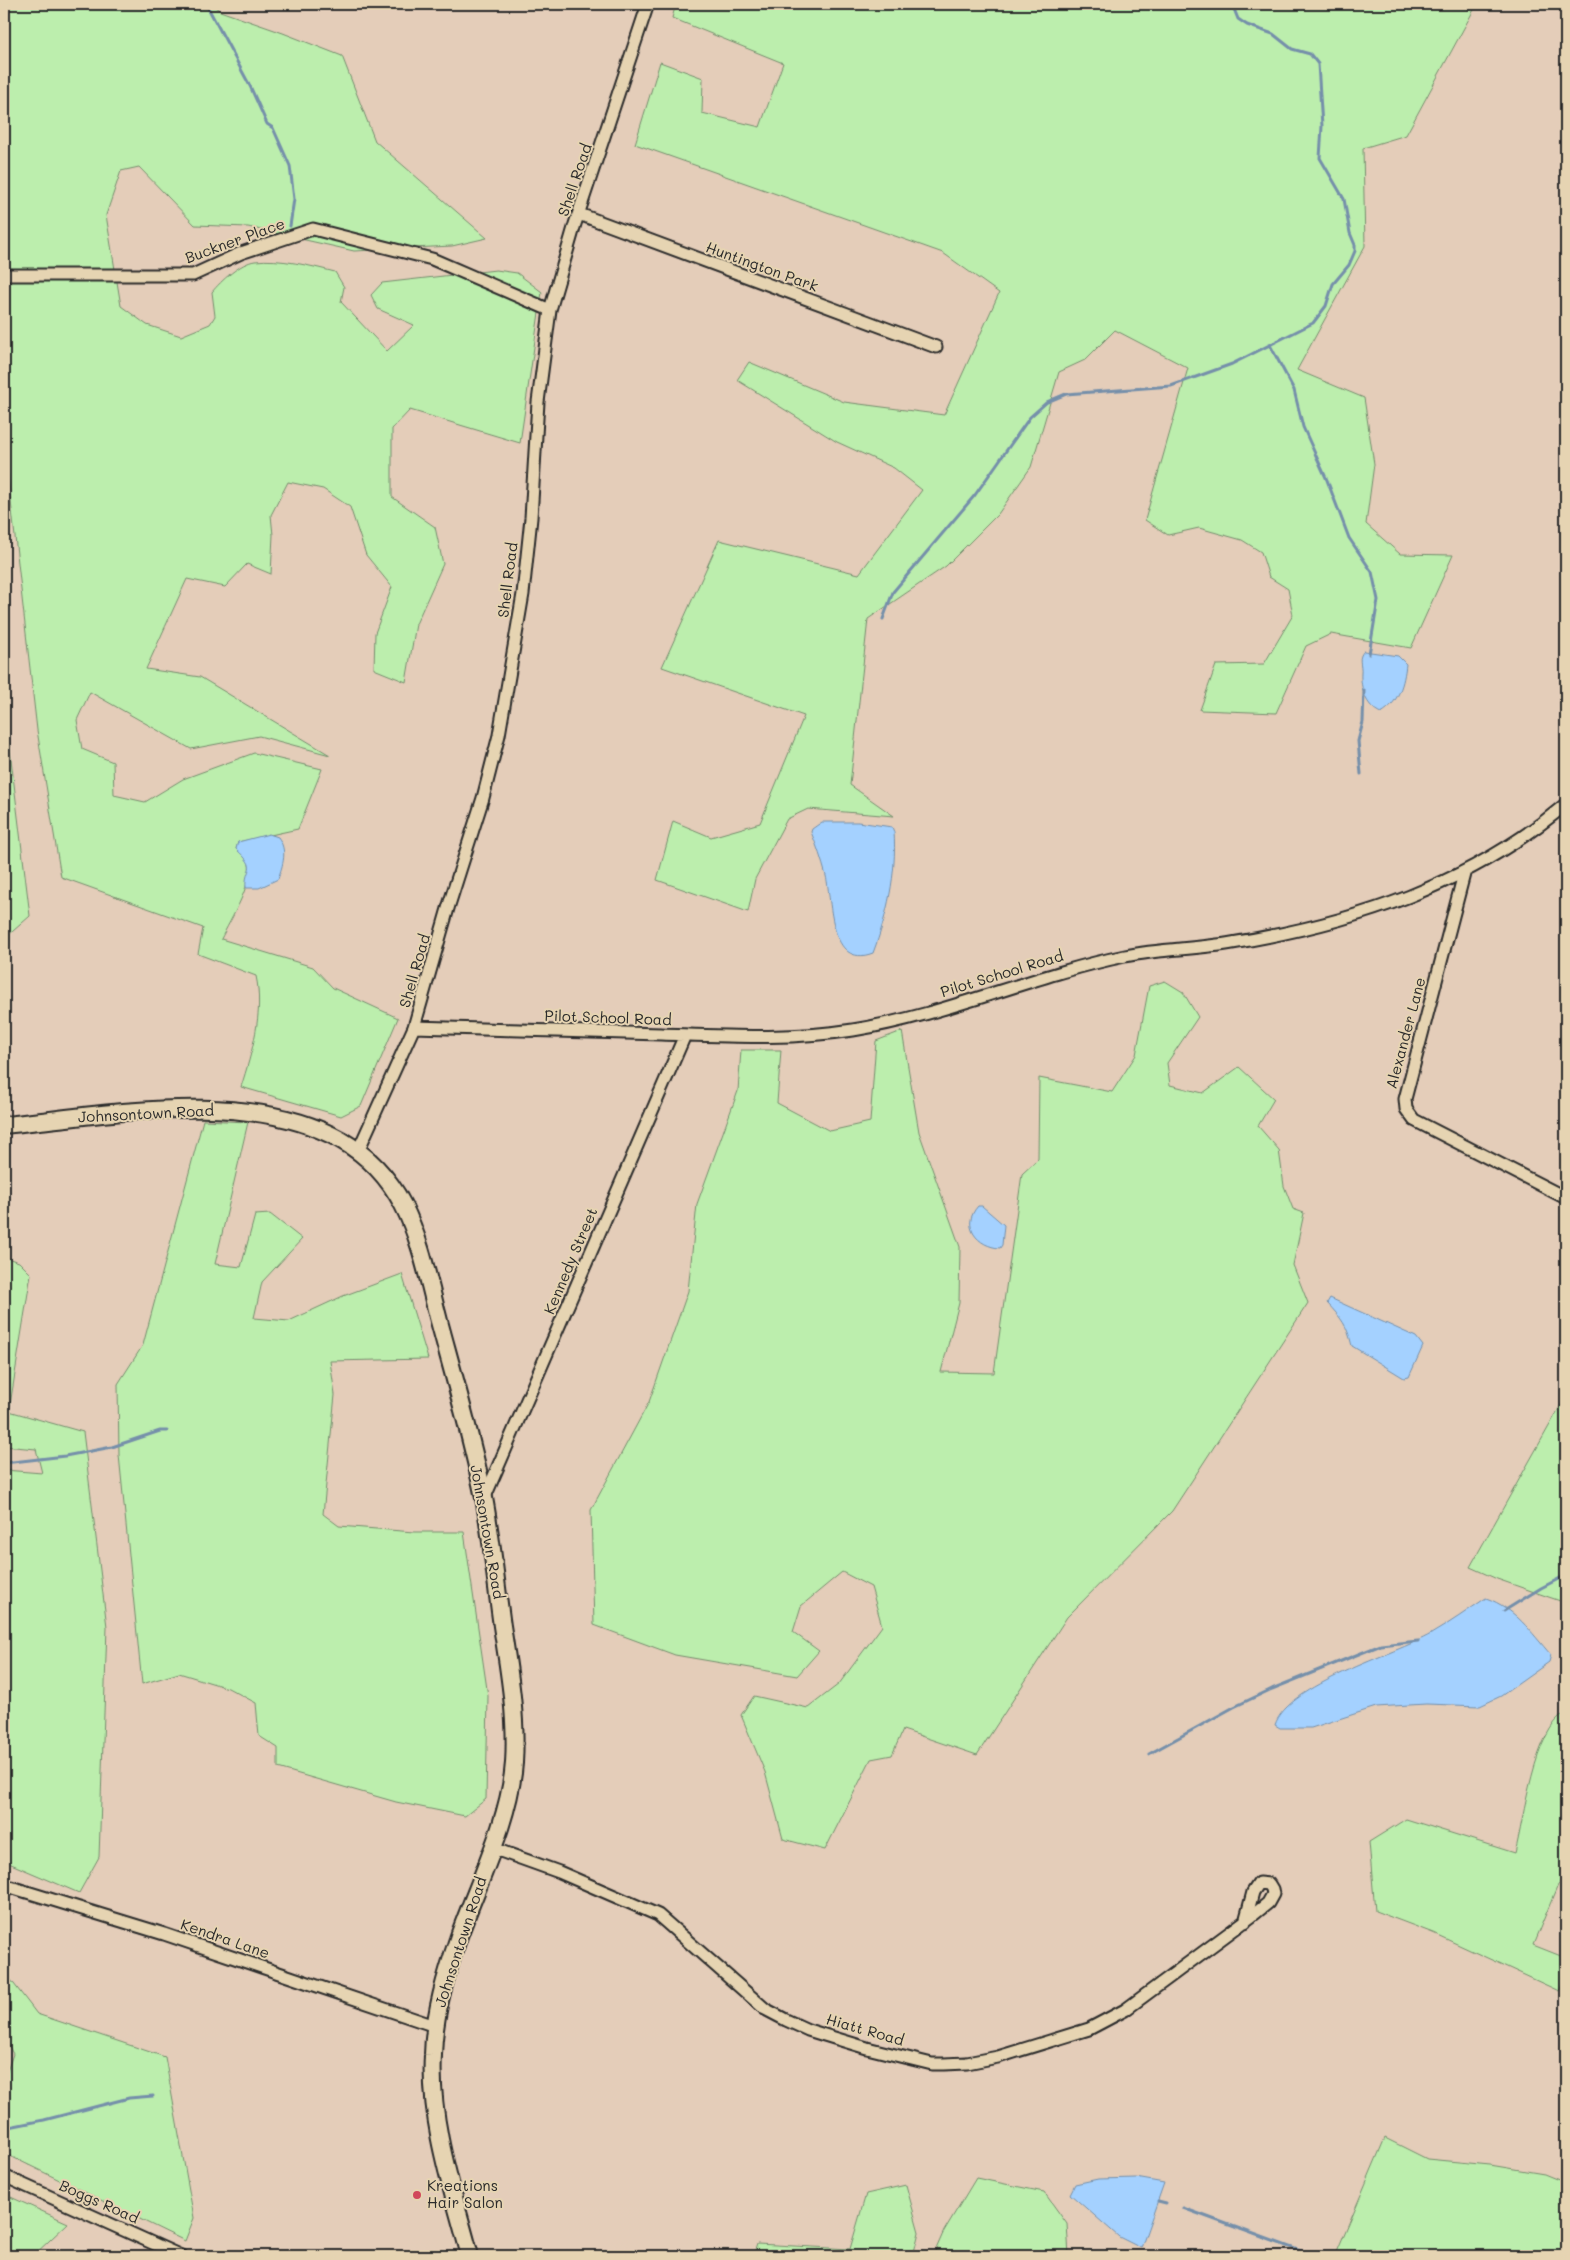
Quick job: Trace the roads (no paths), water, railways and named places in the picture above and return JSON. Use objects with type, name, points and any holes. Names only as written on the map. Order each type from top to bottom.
[{"type":"street","name":"Shell Road","points":[[358,1151],[414,1027],[449,904],[483,798],[501,726],[523,594],[531,518],[538,402],[550,310],[578,214],[648,4]]},
{"type":"street","name":"Huntington Park","points":[[578,214],[936,347]]},
{"type":"street","name":"Buckner Place","points":[[4,275],[193,275],[241,253],[313,229],[432,259],[550,310]]},
{"type":"street","name":"Pilot School Road","points":[[414,1027],[767,1036],[851,1030],[900,1020],[1082,966],[1128,955],[1230,944],[1343,919],[1410,897],[1464,874],[1542,825],[1566,804]]},
{"type":"street","name":"Alexander Lane","points":[[1464,874],[1405,1099],[1406,1109],[1414,1120],[1566,1198]]},
{"type":"street","name":"Kennedy Street","points":[[484,1499],[685,1035]]},
{"type":"street","name":"Johnsontown Road","points":[[4,1125],[186,1109],[234,1111],[278,1116],[323,1131],[358,1151],[383,1174],[404,1207],[420,1251],[448,1353],[484,1499],[514,1717],[514,1764],[511,1786],[505,1810],[458,1939],[445,1982],[435,2026],[432,2054],[434,2102],[448,2173],[470,2256]]},
{"type":"street","name":"Hiatt Road","points":[[492,1848],[559,1872],[658,1915],[765,2009],[786,2020],[808,2030],[867,2048],[932,2064],[967,2063],[998,2058],[1089,2029],[1125,2010],[1245,1922]]},
{"type":"street","name":"Kendra Lane","points":[[4,1885],[164,1934],[435,2026]]},
{"type":"street","name":"Boggs Road","points":[[4,2176],[181,2256]]},
{"type":"water","points":[[1364,651],[1398,656],[1406,664],[1400,692],[1392,704],[1381,713],[1371,706],[1363,691],[1360,659]]},
{"type":"water","points":[[822,822],[858,822],[892,827],[894,832],[894,863],[890,894],[883,924],[873,953],[859,956],[848,952],[840,943],[832,916],[826,876],[811,832],[812,829]]},
{"type":"water","points":[[269,834],[278,837],[284,852],[278,879],[259,888],[246,888],[249,865],[236,849],[238,842]]},
{"type":"water","points":[[978,1206],[982,1206],[1004,1225],[1000,1248],[985,1244],[974,1234],[971,1228],[971,1221]]},
{"type":"water","points":[[1330,1298],[1416,1337],[1423,1346],[1409,1377],[1404,1378],[1352,1346],[1343,1323],[1327,1303]]},
{"type":"water","points":[[1486,1598],[1514,1614],[1551,1655],[1549,1662],[1501,1696],[1480,1706],[1426,1704],[1376,1707],[1311,1728],[1280,1728],[1275,1725],[1284,1710],[1320,1684],[1431,1634]]},
{"type":"water","points":[[1136,2178],[1164,2183],[1141,2248],[1119,2237],[1070,2194],[1075,2184],[1098,2179]]},
{"type":"waterway","points":[[206,4],[250,86],[267,124],[273,128],[290,166],[294,199],[290,226]]},
{"type":"waterway","points":[[883,619],[893,592],[975,495],[1030,417],[1047,402],[1066,394],[1171,386],[1232,364],[1313,323],[1326,306],[1333,284],[1349,265],[1355,251],[1355,245],[1350,233],[1344,199],[1320,158],[1322,126],[1318,64],[1310,54],[1292,49],[1273,34],[1247,25],[1238,19],[1232,4]]},
{"type":"waterway","points":[[1270,345],[1294,390],[1303,427],[1327,480],[1349,538],[1372,572],[1378,600],[1369,654]]},
{"type":"waterway","points":[[1361,774],[1358,741],[1363,722],[1364,690]]},
{"type":"waterway","points":[[4,1463],[65,1456],[112,1447],[160,1431],[167,1431]]},
{"type":"waterway","points":[[1504,1611],[1566,1575]]},
{"type":"waterway","points":[[1149,1754],[1234,1707],[1272,1689],[1381,1645],[1418,1641]]},
{"type":"waterway","points":[[4,2128],[44,2120],[129,2098],[153,2096]]},
{"type":"waterway","points":[[1158,2201],[1166,2203]]},
{"type":"waterway","points":[[1183,2208],[1314,2256]]},
{"type":"place","name":"Kreations Hair Salon","points":[[417,2195]]}]
